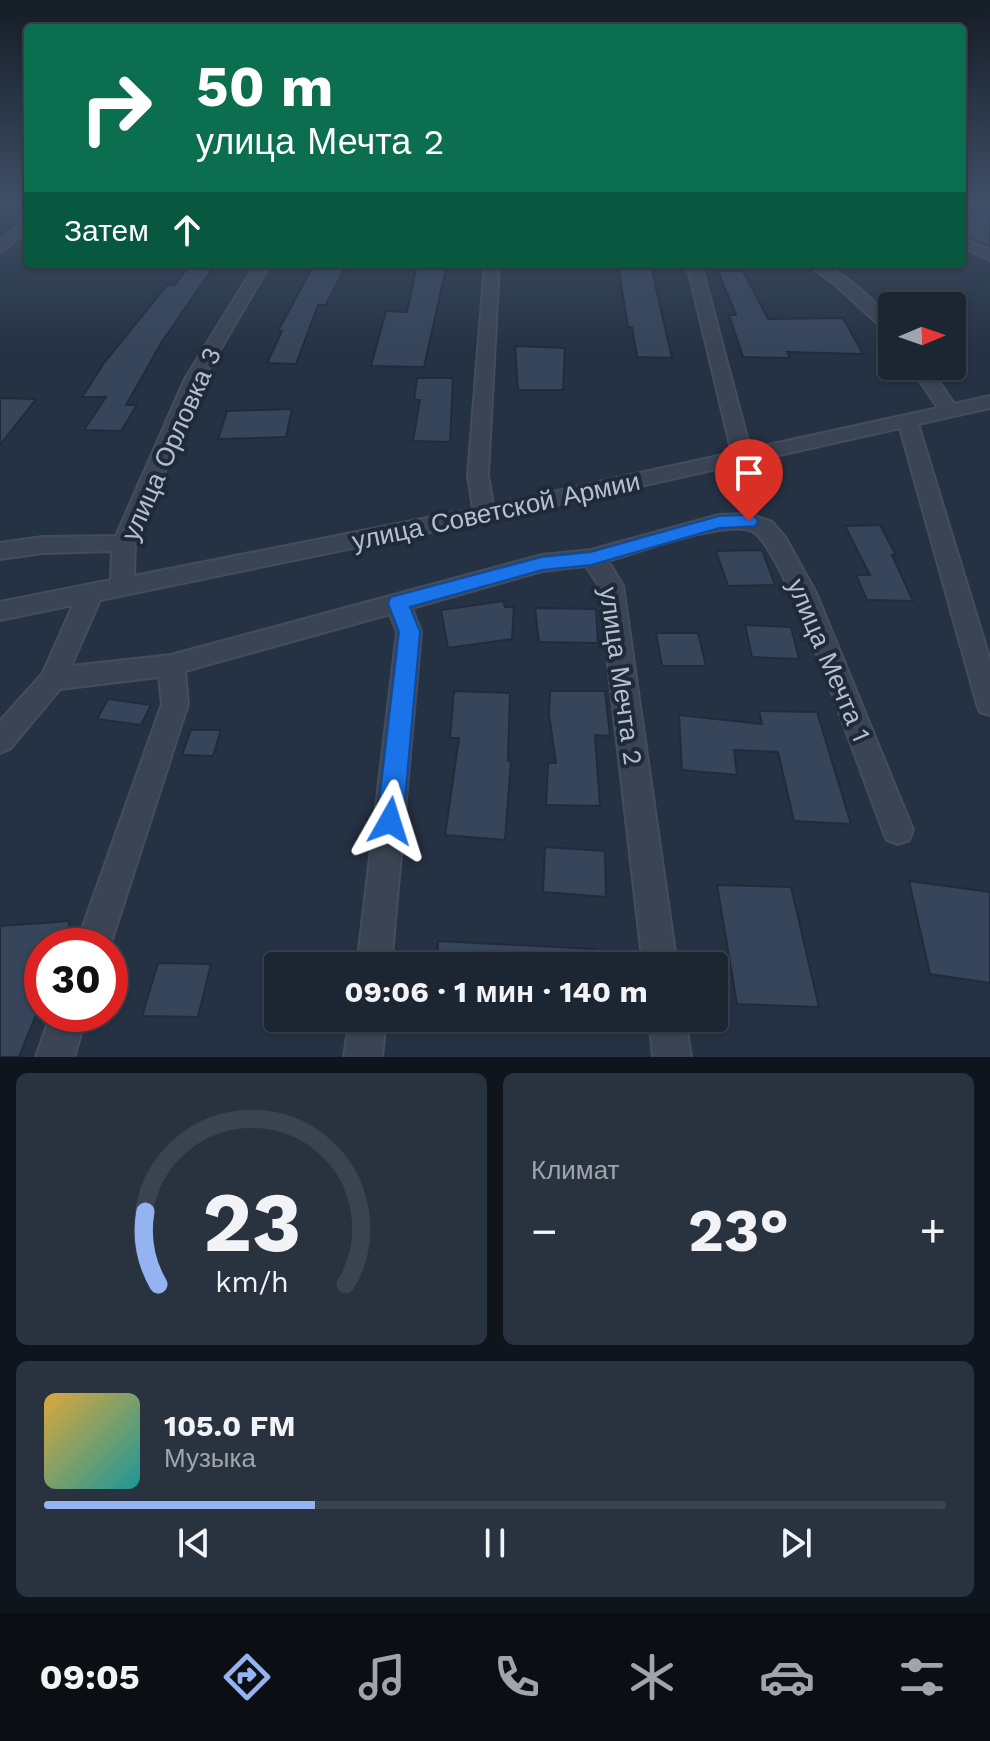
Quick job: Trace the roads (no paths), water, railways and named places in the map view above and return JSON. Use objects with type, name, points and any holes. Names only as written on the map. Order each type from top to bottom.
[{"type":"street","name":"улица Орловка 3","points":[[122,588],[124,543],[194,379],[261,268]]},
{"type":"street","points":[[484,514],[478,475],[492,268]]},
{"type":"street","points":[[695,268],[743,459]]},
{"type":"street","points":[[820,268],[878,315]]},
{"type":"street","points":[[928,380],[949,411]]},
{"type":"street","name":"улица Советской Армии","points":[[0,611],[484,514],[990,402]]},
{"type":"street","points":[[908,421],[990,704]]},
{"type":"street","name":"улица Мечта 1","points":[[591,558],[719,522],[749,521],[764,527],[777,542],[804,593],[898,830]]},
{"type":"street","points":[[0,551],[43,545],[124,543]]},
{"type":"street","name":"улица Мечта 2","points":[[53,679],[171,665],[542,563],[591,558],[603,570],[611,586],[658,952]]},
{"type":"street","points":[[0,741],[53,679],[90,594]]},
{"type":"street","points":[[375,952],[409,632],[398,603]]},
{"type":"street","points":[[99,928],[175,704],[171,665]]},
{"type":"street","points":[[55,1057],[63,1032]]},
{"type":"street","points":[[363,1057],[366,1032]]},
{"type":"street","points":[[669,1032],[672,1057]]}]
